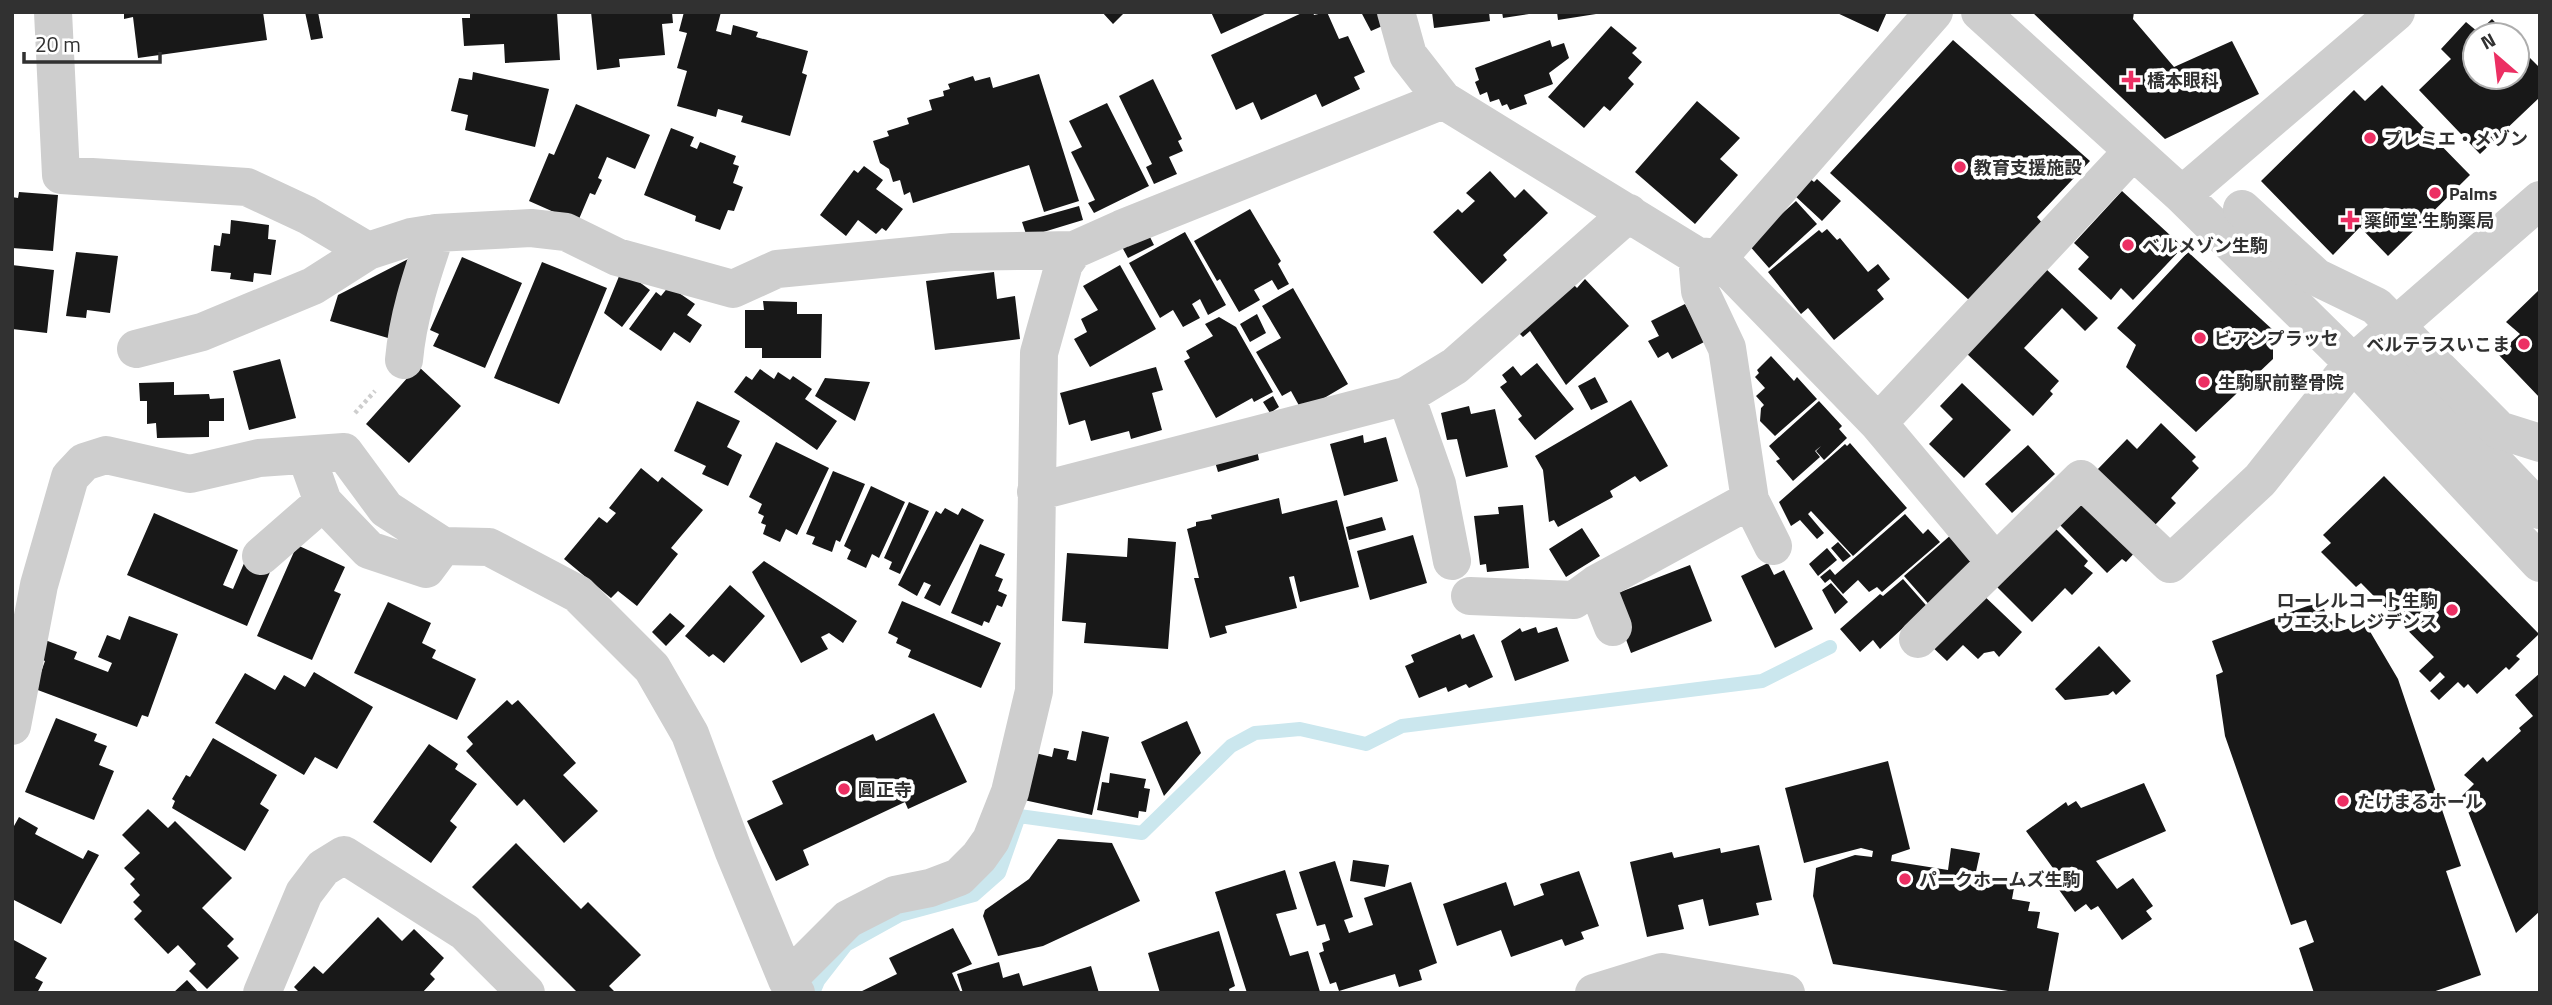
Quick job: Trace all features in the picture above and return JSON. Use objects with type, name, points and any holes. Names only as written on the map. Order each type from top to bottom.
[{"type":"street","points":[[53,12],[61,175],[247,187],[307,215],[368,251]]},
{"type":"street","points":[[1396,12],[1408,55],[1443,100],[1707,257],[1878,423],[1995,562]]},
{"type":"street","points":[[1773,546],[1751,500],[1727,348],[1700,291],[1707,257],[1934,12]]},
{"type":"street","points":[[1980,12],[2182,195],[2353,363],[2540,563]]},
{"type":"street","points":[[2182,195],[2396,12]]},
{"type":"street","points":[[136,349],[202,332],[313,286],[368,251],[411,237],[436,233],[531,229],[566,232],[617,257],[733,289],[777,269],[953,252],[1074,250],[1443,100]]},
{"type":"street","points":[[1878,423],[2133,151]]},
{"type":"street","points":[[1918,639],[2081,479],[2170,564],[2260,480],[2353,363],[2540,200]]},
{"type":"street","points":[[2242,209],[2316,277],[2376,306],[2499,430],[2540,443]]},
{"type":"street","points":[[1036,492],[1406,396],[1455,366],[1629,213]]},
{"type":"street","points":[[404,360],[412,307],[436,233]]},
{"type":"street","points":[[12,726],[39,585],[70,477],[84,462],[106,456],[190,474],[259,458],[344,452],[386,509],[443,546],[489,547],[578,594],[652,668],[690,734],[734,852],[791,986],[848,919],[895,895],[930,888],[959,877],[991,840],[1010,792],[1034,691],[1039,353],[1064,264],[1074,250]]},
{"type":"street","points":[[2353,363],[2414,379],[2540,510]]},
{"type":"street","points":[[1406,396],[1437,484],[1452,561]]},
{"type":"street","points":[[306,455],[323,502],[369,550],[378,570],[426,569],[443,546]]},
{"type":"street","points":[[1470,596],[1574,600],[1596,584],[1751,500]]},
{"type":"street","points":[[261,556],[323,502]]},
{"type":"street","points":[[1596,584],[1613,626]]},
{"type":"street","points":[[262,993],[304,893],[323,868],[344,855],[465,932],[526,993]]},
{"type":"street","points":[[1594,993],[1662,972],[1786,993]]},
{"type":"building","points":[[124,12],[263,12],[267,40],[138,58],[133,17],[124,19]]},
{"type":"building","points":[[305,12],[318,12],[323,38],[311,40]]},
{"type":"building","points":[[470,12],[557,12],[560,60],[505,63],[504,44],[464,46],[462,18],[470,18]]},
{"type":"building","points":[[591,12],[672,12],[673,23],[662,24],[665,55],[619,59],[620,67],[597,70]]},
{"type":"building","points":[[684,12],[721,12],[716,31],[731,35],[733,25],[758,32],[756,37],[808,51],[802,73],[807,75],[790,136],[741,122],[743,116],[718,109],[716,117],[677,106],[687,71],[677,68],[687,33],[679,31]]},
{"type":"building","points":[[1102,12],[1125,12],[1113,24]]},
{"type":"building","points":[[1211,12],[1269,12],[1221,34]]},
{"type":"building","points":[[1304,12],[1313,12],[1314,15],[1327,12],[1339,39],[1348,36],[1365,72],[1354,77],[1360,89],[1322,107],[1316,94],[1261,120],[1253,102],[1236,110],[1211,55]]},
{"type":"building","points":[[1361,12],[1381,12],[1387,24],[1371,31]]},
{"type":"building","points":[[1432,12],[1489,12],[1490,21],[1434,28]]},
{"type":"building","points":[[1502,12],[1529,12],[1529,14],[1503,18]]},
{"type":"building","points":[[1557,12],[1595,12],[1596,14],[1558,20]]},
{"type":"building","points":[[1835,12],[1887,12],[1878,32]]},
{"type":"building","points":[[2032,12],[2134,12],[2133,19],[2174,67],[2232,41],[2259,94],[2165,139]]},
{"type":"building","points":[[1611,26],[1637,48],[1632,53],[1642,62],[1628,78],[1634,84],[1610,111],[1604,106],[1584,128],[1548,97]]},
{"type":"building","points":[[2461,27],[2461,91],[2531,91],[2531,59],[2540,68],[2540,97],[2480,154],[2419,90],[2451,59],[2441,49]]},
{"type":"building","points":[[1550,40],[1552,47],[1564,43],[1569,58],[1549,73],[1553,84],[1524,95],[1527,104],[1510,110],[1507,104],[1502,106],[1499,99],[1490,102],[1487,92],[1480,95],[1475,82],[1479,80],[1475,68]]},
{"type":"building","name":"教育支援施設","points":[[1953,40],[2090,161],[2037,217],[2043,224],[1970,301],[1830,173]]},
{"type":"building","points":[[473,72],[549,89],[535,147],[465,130],[468,115],[451,111],[459,78],[472,80]]},
{"type":"building","points":[[1039,74],[1079,201],[1044,212],[1029,165],[913,203],[910,192],[904,195],[900,180],[893,182],[889,169],[880,163],[873,141],[889,136],[887,131],[909,124],[907,118],[932,110],[929,100],[944,96],[943,91],[950,89],[948,84],[973,76],[975,81],[990,77],[993,88]]},
{"type":"building","points":[[1153,79],[1182,139],[1178,141],[1183,151],[1169,157],[1177,174],[1154,184],[1146,167],[1152,164],[1119,96]]},
{"type":"building","name":"プレミエ・メゾン","points":[[2382,85],[2470,175],[2388,256],[2360,227],[2333,255],[2261,181],[2354,90],[2365,101]]},
{"type":"building","points":[[1697,101],[1740,138],[1720,159],[1738,175],[1695,224],[1635,172]]},
{"type":"building","points":[[1107,103],[1149,186],[1094,213],[1088,203],[1095,200],[1071,152],[1082,147],[1069,121]]},
{"type":"building","points":[[576,104],[650,135],[635,169],[607,157],[598,178],[602,180],[595,195],[590,193],[579,219],[572,220],[529,201],[549,153],[554,155]]},
{"type":"building","points":[[671,128],[694,137],[690,146],[697,149],[700,142],[736,156],[733,164],[739,166],[733,183],[743,187],[734,211],[728,210],[720,230],[695,221],[696,216],[644,195]]},
{"type":"building","points":[[864,166],[883,180],[876,189],[903,209],[886,231],[882,228],[876,234],[858,220],[846,236],[820,215],[854,170],[858,173]]},
{"type":"building","points":[[1490,171],[1515,198],[1524,189],[1548,213],[1503,255],[1507,260],[1482,284],[1433,232],[1458,209],[1462,213],[1475,201],[1466,193]]},
{"type":"building","points":[[1809,178],[1814,182],[1817,179],[1841,201],[1822,221],[1794,195]]},
{"type":"building","name":"ベルメゾン生駒","points":[[2122,191],[2183,247],[2133,300],[2121,288],[2111,300],[2078,269],[2089,257],[2074,243]]},
{"type":"building","points":[[19,192],[58,195],[53,251],[12,248],[12,197],[18,198]]},
{"type":"building","points":[[1796,201],[1817,224],[1769,268],[1748,244]]},
{"type":"building","points":[[1079,206],[1083,220],[1027,237],[1022,222]]},
{"type":"building","points":[[1250,209],[1281,261],[1278,264],[1289,284],[1278,290],[1272,280],[1254,290],[1260,300],[1239,312],[1194,241]]},
{"type":"building","points":[[231,220],[269,225],[268,239],[276,240],[271,275],[254,273],[253,282],[230,279],[231,273],[211,271],[214,245],[220,246],[222,233],[230,234]]},
{"type":"building","points":[[1827,229],[1837,240],[1840,238],[1868,272],[1878,264],[1890,279],[1877,290],[1884,299],[1834,340],[1808,308],[1801,314],[1768,272],[1819,230],[1822,233]]},
{"type":"building","points":[[1185,232],[1226,305],[1208,315],[1200,299],[1192,304],[1200,318],[1183,327],[1173,310],[1160,318],[1129,263]]},
{"type":"building","points":[[1148,233],[1154,245],[1128,258],[1122,247]]},
{"type":"building","points":[[76,252],[118,256],[110,313],[87,310],[86,318],[66,316]]},
{"type":"building","name":"ビアンプラッセ","points":[[2188,252],[2273,330],[2273,359],[2196,432],[2126,367],[2136,345],[2117,328]]},
{"type":"building","points":[[414,256],[388,338],[330,321],[338,295]]},
{"type":"building","points":[[462,257],[522,283],[485,368],[433,346],[439,334],[430,330]]},
{"type":"building","points":[[542,262],[607,288],[559,404],[494,378]]},
{"type":"building","points":[[12,265],[54,270],[47,333],[12,329]]},
{"type":"building","points":[[1120,265],[1156,329],[1090,367],[1074,339],[1087,332],[1081,319],[1098,310],[1083,286]]},
{"type":"building","points":[[2045,268],[2098,318],[2085,331],[2062,308],[2024,348],[2059,381],[2050,391],[2053,394],[2033,416],[1965,352]]},
{"type":"building","points":[[622,269],[650,290],[622,327],[604,313]]},
{"type":"building","points":[[994,272],[997,299],[1015,296],[1020,339],[935,350],[926,281]]},
{"type":"building","points":[[1585,279],[1629,326],[1566,385],[1530,331],[1523,337],[1516,330],[1572,283],[1577,288]]},
{"type":"building","points":[[669,286],[695,304],[687,315],[702,325],[690,343],[674,332],[661,351],[629,329],[656,292],[661,296]]},
{"type":"building","points":[[1293,288],[1348,384],[1302,411],[1291,391],[1282,396],[1256,352],[1281,338],[1262,306]]},
{"type":"building","name":"ベルテラスいこま","points":[[2540,289],[2540,398],[2498,354],[2520,334],[2506,322]]},
{"type":"building","points":[[763,301],[797,302],[797,314],[822,314],[821,358],[762,358],[762,348],[745,348],[745,310],[764,310]]},
{"type":"building","points":[[1685,304],[1706,341],[1672,359],[1668,352],[1658,358],[1648,341],[1659,336],[1651,321]]},
{"type":"building","points":[[1257,314],[1266,333],[1250,342],[1240,324]]},
{"type":"building","points":[[1219,317],[1236,327],[1273,392],[1254,402],[1252,398],[1216,418],[1184,361],[1190,358],[1186,351],[1213,336],[1205,324]]},
{"type":"building","points":[[1771,356],[1794,381],[1797,377],[1817,399],[1775,436],[1760,421],[1761,408],[1764,405],[1756,396],[1765,388],[1755,377],[1759,373],[1757,370]]},
{"type":"building","points":[[280,359],[296,418],[249,430],[233,371]]},
{"type":"building","points":[[1537,363],[1574,409],[1535,440],[1518,419],[1522,416],[1500,387],[1507,382],[1502,375],[1513,366],[1521,376]]},
{"type":"building","points":[[418,366],[461,406],[409,463],[366,424]]},
{"type":"building","points":[[1156,367],[1163,390],[1152,393],[1162,430],[1131,439],[1129,431],[1091,441],[1085,420],[1069,425],[1060,393]]},
{"type":"building","points":[[760,369],[774,379],[778,372],[790,380],[793,376],[812,389],[805,399],[837,421],[817,450],[734,392],[746,376],[752,380]]},
{"type":"building","points":[[1595,377],[1608,402],[1591,410],[1578,386]]},
{"type":"building","points":[[825,378],[870,382],[855,421],[815,396]]},
{"type":"building","points":[[174,382],[174,395],[209,394],[210,399],[224,398],[224,421],[209,421],[209,437],[157,438],[156,423],[147,424],[147,401],[140,401],[139,383]]},
{"type":"building","points":[[1962,383],[2011,430],[1964,478],[1929,444],[1953,419],[1940,406]]},
{"type":"building","points":[[1273,396],[1279,407],[1270,413],[1263,402]]},
{"type":"building","points":[[1631,400],[1668,466],[1640,482],[1635,476],[1610,491],[1613,497],[1558,527],[1554,520],[1549,522],[1543,470],[1535,456]]},
{"type":"building","points":[[697,401],[740,421],[727,447],[742,455],[728,486],[702,474],[706,466],[674,451]]},
{"type":"building","points":[[1819,401],[1842,426],[1839,429],[1847,438],[1824,460],[1816,451],[1821,446],[1815,451],[1820,457],[1793,481],[1776,461],[1780,459],[1769,446]]},
{"type":"building","points":[[1469,406],[1471,414],[1495,409],[1508,467],[1466,477],[1457,439],[1447,440],[1441,413]]},
{"type":"building","points":[[2161,423],[2196,457],[2192,461],[2199,468],[2171,498],[2176,503],[2155,525],[2097,470],[2127,439],[2137,449]]},
{"type":"building","points":[[1363,435],[1364,443],[1386,437],[1398,481],[1344,496],[1330,444]]},
{"type":"building","points":[[776,442],[829,468],[797,535],[786,529],[780,542],[763,534],[766,525],[761,523],[764,516],[758,513],[762,504],[749,497]]},
{"type":"building","points":[[1850,443],[1907,508],[1853,556],[1811,511],[1808,514],[1824,533],[1817,539],[1800,520],[1791,526],[1779,502],[1845,444],[1847,446]]},
{"type":"building","points":[[2028,445],[2055,474],[2012,513],[1985,484]]},
{"type":"building","points":[[1257,450],[1259,460],[1218,472],[1215,462]]},
{"type":"building","points":[[641,468],[658,482],[662,477],[703,510],[671,548],[678,554],[637,606],[618,591],[611,598],[564,559],[599,517],[607,523],[616,513],[609,508]]},
{"type":"building","points":[[833,471],[865,484],[840,542],[836,540],[832,552],[812,544],[815,537],[806,534]]},
{"type":"building","name":"ローレルコート生駒 ウエストレジデンス","points":[[2384,476],[2539,634],[2516,656],[2520,659],[2509,670],[2506,667],[2477,694],[2468,684],[2464,688],[2458,682],[2439,700],[2430,691],[2445,677],[2440,672],[2430,682],[2419,671],[2434,657],[2361,583],[2356,587],[2321,552],[2331,543],[2323,535]]},
{"type":"building","points":[[871,486],[905,502],[879,558],[872,554],[866,568],[847,559],[851,550],[844,546]]},
{"type":"building","points":[[2081,491],[2138,549],[2126,562],[2122,559],[2107,573],[2060,525]]},
{"type":"building","points":[[1279,498],[1282,514],[1337,500],[1359,587],[1300,602],[1294,576],[1289,577],[1297,608],[1225,626],[1227,633],[1210,638],[1194,578],[1199,578],[1187,529],[1196,526],[1196,522],[1212,519],[1211,515]]},
{"type":"building","points":[[909,502],[929,511],[900,574],[889,569],[892,562],[884,558]]},
{"type":"building","points":[[1523,505],[1529,568],[1487,572],[1486,564],[1480,565],[1474,516],[1499,514],[1498,507]]},
{"type":"building","points":[[945,508],[958,515],[962,508],[984,520],[940,606],[924,598],[931,585],[924,582],[917,596],[898,585],[936,511],[941,514]]},
{"type":"building","points":[[154,513],[238,550],[223,585],[233,589],[245,561],[270,572],[247,626],[127,575]]},
{"type":"building","points":[[1905,514],[1923,534],[1928,529],[1940,542],[1882,592],[1877,587],[1869,592],[1858,580],[1843,594],[1830,579],[1825,583],[1820,577],[1830,569],[1835,575]]},
{"type":"building","points":[[1382,517],[1386,530],[1349,540],[1346,527]]},
{"type":"building","points":[[2053,526],[2088,561],[2084,566],[2093,573],[2072,595],[2065,588],[2032,622],[1995,585]]},
{"type":"building","points":[[1582,528],[1600,556],[1566,577],[1549,549]]},
{"type":"building","points":[[1952,534],[1982,566],[1933,609],[1904,576]]},
{"type":"building","points":[[1413,535],[1427,583],[1370,600],[1357,551]]},
{"type":"building","points":[[1128,538],[1176,542],[1168,649],[1084,643],[1086,623],[1062,621],[1067,553],[1127,557]]},
{"type":"building","points":[[1838,542],[1851,556],[1843,562],[1831,548]]},
{"type":"building","points":[[980,544],[1005,554],[995,576],[1003,579],[998,591],[1007,595],[1002,607],[997,605],[989,623],[984,621],[982,626],[951,613]]},
{"type":"building","points":[[297,545],[345,567],[334,591],[341,594],[312,660],[257,636]]},
{"type":"building","points":[[1827,548],[1837,560],[1818,576],[1809,564]]},
{"type":"building","points":[[764,561],[857,621],[843,643],[829,633],[821,637],[828,649],[801,663],[752,572]]},
{"type":"building","points":[[1768,563],[1774,575],[1784,570],[1813,629],[1775,648],[1741,576]]},
{"type":"building","points":[[1690,565],[1712,621],[1631,653],[1610,596]]},
{"type":"building","points":[[1903,579],[1932,612],[1904,627],[1880,649],[1873,640],[1860,652],[1840,629],[1880,594],[1883,596]]},
{"type":"building","points":[[1831,583],[1848,602],[1835,614],[1822,590]]},
{"type":"building","points":[[730,585],[765,616],[724,663],[713,654],[709,657],[685,636]]},
{"type":"building","points":[[1979,591],[2022,632],[1999,657],[1994,651],[1984,653],[1978,659],[1963,645],[1947,661],[1928,643]]},
{"type":"building","points":[[902,601],[1001,643],[981,688],[908,657],[911,650],[896,643],[898,638],[888,633]]},
{"type":"building","name":"たけまるホール","points":[[2321,601],[2329,622],[2336,620],[2341,631],[2365,623],[2398,679],[2461,866],[2446,871],[2481,975],[2430,993],[2314,993],[2299,948],[2314,942],[2306,920],[2291,925],[2225,736],[2216,675],[2223,672],[2212,641]]},
{"type":"building","points":[[388,602],[431,623],[422,643],[436,650],[432,658],[476,679],[457,720],[354,673]]},
{"type":"building","points":[[670,613],[685,626],[666,646],[652,632]]},
{"type":"building","points":[[129,616],[178,634],[148,717],[142,715],[137,727],[35,689],[45,661],[39,658],[45,640],[77,652],[74,659],[108,672],[112,663],[98,657],[107,635],[120,640]]},
{"type":"building","points":[[1536,627],[1538,633],[1557,627],[1569,661],[1515,681],[1501,641],[1520,628],[1522,632]]},
{"type":"building","points":[[1460,634],[1462,639],[1474,634],[1493,677],[1469,688],[1466,684],[1448,692],[1446,687],[1419,698],[1405,666],[1414,662],[1411,655]]},
{"type":"building","points":[[2099,646],[2131,681],[2116,695],[2113,691],[2108,695],[2065,700],[2055,689]]},
{"type":"building","points":[[314,672],[373,707],[337,769],[315,757],[304,775],[215,723],[245,673],[275,690],[284,675],[305,687]]},
{"type":"building","points":[[2540,673],[2540,911],[2516,933],[2462,796],[2474,784],[2464,775],[2483,757],[2487,762],[2521,731],[2519,728],[2533,716],[2515,695]]},
{"type":"building","points":[[507,700],[512,705],[518,700],[576,763],[563,775],[598,811],[564,843],[524,799],[517,806],[466,751],[473,744],[467,737]]},
{"type":"building","points":[[934,713],[967,782],[908,809],[905,802],[803,850],[809,865],[776,881],[747,821],[783,804],[772,781],[873,734],[876,741]]},
{"type":"building","points":[[56,718],[97,734],[94,741],[107,746],[99,765],[114,771],[94,820],[25,792]]},
{"type":"building","points":[[1187,721],[1201,753],[1164,796],[1141,742]]},
{"type":"building","points":[[1082,731],[1109,737],[1092,815],[1024,800],[1035,753],[1052,757],[1054,748],[1069,751],[1067,759],[1076,761]]},
{"type":"building","points":[[213,738],[277,775],[260,804],[269,810],[245,851],[172,808],[175,801],[172,799],[186,775],[190,777]]},
{"type":"building","points":[[429,744],[458,764],[455,769],[477,784],[450,821],[457,827],[431,863],[373,822]]},
{"type":"building","name":"パークホームズ生駒","points":[[1888,761],[1910,849],[1892,855],[1891,861],[1948,870],[1951,848],[1980,853],[1975,876],[2015,882],[2012,899],[2030,902],[2028,911],[2040,912],[2037,928],[2059,933],[2048,993],[2021,993],[1833,964],[1813,896],[1816,868],[1855,855],[1872,857],[1873,851],[1861,848],[1804,863],[1785,788]]},
{"type":"building","points":[[1110,773],[1146,779],[1144,788],[1150,789],[1146,812],[1139,811],[1138,818],[1097,810],[1102,782],[1109,783]]},
{"type":"building","points":[[2144,783],[2166,831],[2096,861],[2117,889],[2133,878],[2153,906],[2146,911],[2152,919],[2122,940],[2098,906],[2091,910],[2086,904],[2075,912],[2052,880],[2058,875],[2026,831],[2066,802],[2068,806],[2076,801],[2081,808]]},
{"type":"building","points":[[148,809],[168,828],[175,821],[232,878],[202,908],[234,939],[227,946],[239,958],[207,989],[189,971],[196,964],[178,945],[168,954],[134,919],[142,911],[133,902],[140,895],[130,884],[135,879],[124,868],[140,853],[122,835]]},
{"type":"building","points":[[19,817],[38,828],[35,834],[83,859],[88,850],[99,855],[61,924],[12,899],[12,824],[14,826]]},
{"type":"building","points":[[1058,839],[1112,843],[1140,901],[1043,946],[998,956],[983,916],[985,910],[1029,879]]},
{"type":"building","points":[[516,843],[581,909],[588,902],[641,955],[609,986],[616,993],[578,993],[472,887]]},
{"type":"building","points":[[1759,845],[1772,900],[1756,903],[1759,915],[1709,926],[1703,899],[1678,905],[1684,929],[1647,937],[1630,862],[1672,852],[1674,858],[1720,848],[1721,853]]},
{"type":"building","points":[[1353,860],[1389,865],[1385,887],[1350,881]]},
{"type":"building","points":[[1335,861],[1353,917],[1344,920],[1349,933],[1373,925],[1364,898],[1411,882],[1437,963],[1419,970],[1422,980],[1399,987],[1395,974],[1339,991],[1336,982],[1330,984],[1319,953],[1324,951],[1322,943],[1330,940],[1325,924],[1317,926],[1299,872]]},
{"type":"building","points":[[1285,870],[1297,909],[1276,914],[1290,956],[1308,951],[1320,992],[1247,993],[1215,892]]},
{"type":"building","points":[[1579,871],[1599,926],[1581,932],[1584,939],[1565,946],[1562,939],[1511,957],[1501,930],[1457,946],[1443,904],[1506,882],[1514,906],[1544,895],[1540,884]]},
{"type":"building","points":[[378,917],[402,941],[414,929],[444,958],[430,974],[435,979],[422,993],[300,993],[294,987],[314,966],[323,974]]},
{"type":"building","points":[[953,928],[972,964],[952,973],[960,991],[858,993],[897,974],[889,958]]},
{"type":"building","points":[[1219,931],[1235,986],[1229,989],[1230,993],[1160,993],[1148,953]]},
{"type":"building","points":[[12,939],[47,958],[35,978],[43,982],[37,993],[12,993]]},
{"type":"building","points":[[999,962],[1003,978],[1019,973],[1023,986],[1091,966],[1099,993],[963,993],[957,974]]},
{"type":"building","points":[[187,980],[199,993],[173,993]]},
{"type":"waterway","points":[[813,993],[818,981],[846,945],[900,915],[974,895],[999,873],[1019,816],[1142,833],[1231,746],[1255,733],[1300,729],[1366,744],[1402,726],[1762,681],[1830,647]]},
{"type":"place","name":"橋本眼科","points":[[2131,80]]},
{"type":"place","name":"プレミエ・メゾン","points":[[2370,138]]},
{"type":"place","name":"教育支援施設","points":[[1960,167]]},
{"type":"place","name":"Palms","points":[[2435,193]]},
{"type":"place","name":"薬師堂 生駒薬局","points":[[2350,220]]},
{"type":"place","name":"ベルメゾン生駒","points":[[2128,245]]},
{"type":"place","name":"ビアンプラッセ","points":[[2200,338]]},
{"type":"place","name":"ベルテラスいこま","points":[[2524,344]]},
{"type":"place","name":"生駒駅前整骨院","points":[[2204,382]]},
{"type":"place","name":"ローレルコート生駒 ウエストレジデンス","points":[[2452,610]]},
{"type":"place","name":"圓正寺","points":[[844,789]]},
{"type":"place","name":"たけまるホール","points":[[2343,801]]},
{"type":"place","name":"パークホームズ生駒","points":[[1905,879]]}]
